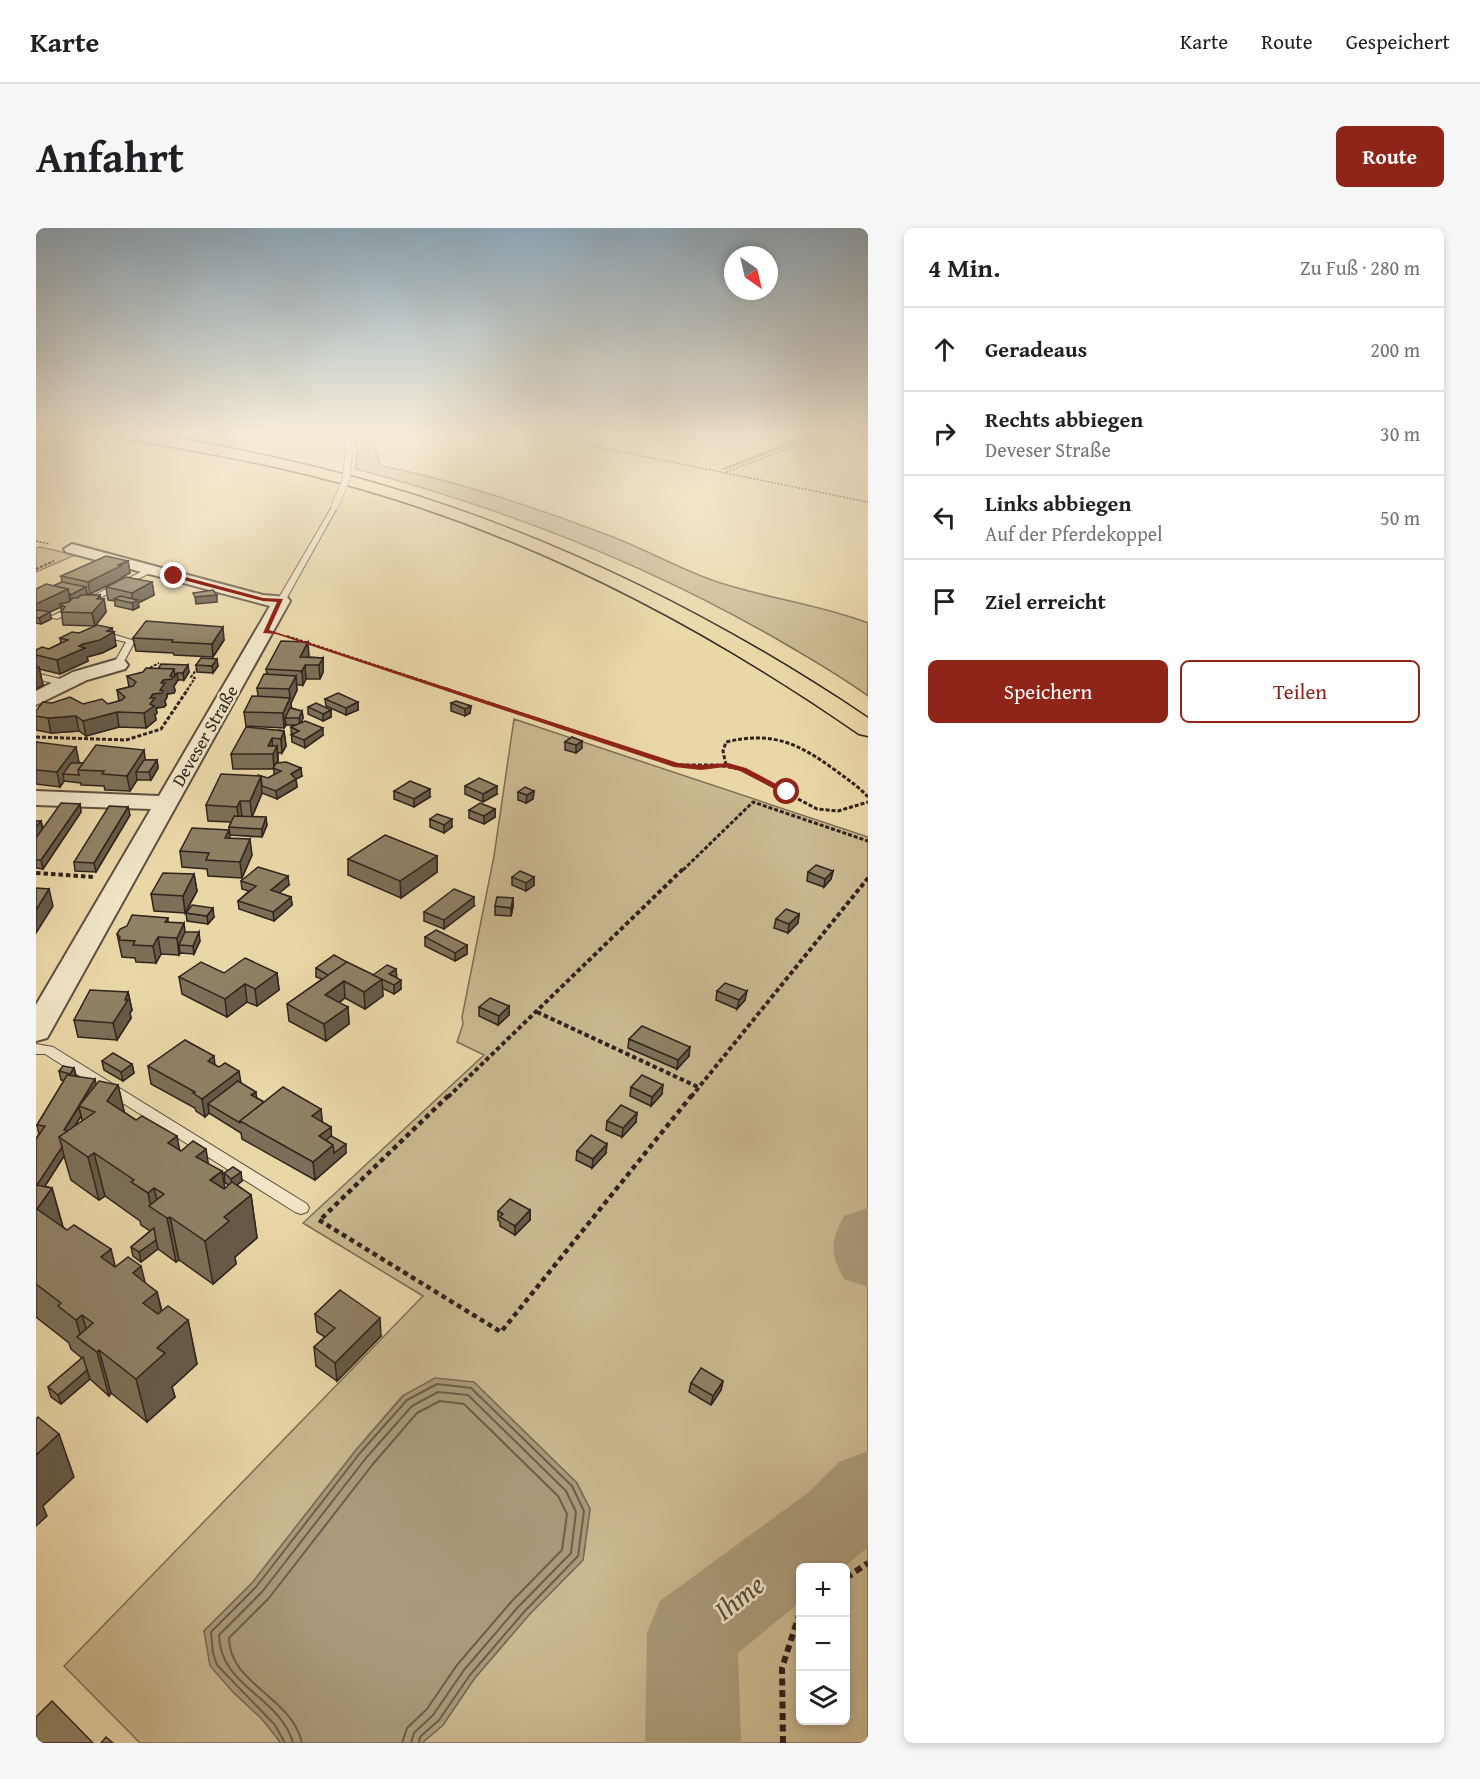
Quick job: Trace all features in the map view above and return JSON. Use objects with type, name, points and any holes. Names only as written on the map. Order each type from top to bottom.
[{"type":"highway","points":[[426,505],[534,543],[666,604],[761,659],[868,729]]},
{"type":"highway","points":[[463,505],[608,560],[729,620]]},
{"type":"street","points":[[65,554],[152,570],[263,600],[281,601]]},
{"type":"street","name":"Deveser Straße","points":[[36,1031],[281,601]]},
{"type":"street","points":[[36,699],[80,676],[118,665]]},
{"type":"street","points":[[36,798],[167,803]]},
{"type":"lane","name":"Deveser Straße","points":[[281,601],[335,505]]},
{"type":"lane","points":[[54,617],[152,570]]},
{"type":"lane","points":[[94,632],[131,641],[118,665]]},
{"type":"lane","points":[[36,676],[65,683]]},
{"type":"lane","points":[[36,1049],[48,1050],[301,1208]]},
{"type":"path","points":[[36,569],[65,554]]},
{"type":"path","points":[[265,631],[677,765],[701,767],[726,765],[743,770],[825,811],[843,811],[868,802]]},
{"type":"path","points":[[36,737],[126,740],[161,729],[195,678],[191,677],[202,662]]},
{"type":"path","points":[[726,765],[723,751],[726,742],[743,736],[760,735],[783,738],[860,788],[868,797]]},
{"type":"path","points":[[868,841],[753,802],[320,1221],[501,1332],[868,878]]},
{"type":"path","points":[[36,873],[123,879]]},
{"type":"path","points":[[537,1012],[698,1087]]},
{"type":"path","points":[[850,1575],[868,1563]]},
{"type":"path","points":[[783,1743],[782,1668],[799,1617]]},
{"type":"shaded area","points":[[476,505],[524,505],[613,537],[729,586],[829,610],[868,623],[868,696],[818,663],[736,616],[631,565],[523,521]]},
{"type":"shaded area","points":[[36,548],[75,555],[36,572]]},
{"type":"shaded area","points":[[514,719],[868,837],[868,1743],[422,1743],[443,1725],[474,1679],[528,1616],[583,1560],[590,1509],[577,1483],[529,1437],[403,1395],[356,1450],[252,1583],[204,1631],[233,1692],[262,1719],[281,1743],[140,1743],[64,1666],[423,1296],[303,1223],[484,1055],[457,1042],[463,1024],[462,1017],[494,856]]},
{"type":"water","points":[[435,1378],[474,1382],[576,1482],[590,1509],[583,1560],[528,1616],[474,1679],[443,1725],[422,1743],[281,1743],[262,1719],[210,1666],[204,1631],[252,1583],[356,1450],[404,1395]]},
{"type":"building","points":[[106,556],[128,561],[88,582],[61,576]]},
{"type":"building","points":[[126,577],[152,582],[132,593],[106,587]]},
{"type":"building","points":[[62,582],[86,587],[70,595],[68,589],[53,586]]},
{"type":"building","points":[[46,584],[68,589],[36,604],[36,589]]},
{"type":"building","points":[[213,590],[217,595],[195,597],[193,593]]},
{"type":"building","points":[[81,595],[100,595],[97,599],[104,599],[92,613],[61,612],[65,607],[60,604]]},
{"type":"building","points":[[120,596],[138,600],[132,603],[114,599]]},
{"type":"building","points":[[36,611],[50,612],[39,618],[36,617]]},
{"type":"building","points":[[146,621],[223,627],[212,644],[133,638]]},
{"type":"building","points":[[97,625],[112,628],[107,631],[114,632],[100,640],[83,644],[79,646],[85,648],[57,660],[36,655],[36,650],[42,647],[49,649],[68,640],[60,638],[72,632],[79,633]]},
{"type":"building","points":[[281,641],[308,642],[300,657],[323,658],[319,665],[305,665],[302,671],[266,669]]},
{"type":"building","points":[[201,658],[217,659],[212,666],[196,665]]},
{"type":"building","points":[[161,664],[188,665],[183,673],[177,673],[175,676],[174,669],[158,669]]},
{"type":"building","points":[[146,668],[174,669],[170,676],[173,677],[172,679],[163,680],[161,683],[165,683],[160,690],[163,691],[162,693],[153,694],[150,698],[155,698],[150,704],[154,706],[144,713],[117,712],[83,721],[76,716],[48,718],[36,716],[36,711],[43,702],[52,703],[70,697],[83,704],[102,699],[108,704],[122,700],[125,697],[117,690],[133,686],[136,682],[127,676],[143,672]]},
{"type":"building","points":[[264,674],[296,676],[289,689],[257,688]]},
{"type":"building","points":[[338,693],[358,702],[346,708],[325,699]]},
{"type":"building","points":[[252,696],[290,698],[283,713],[244,712]]},
{"type":"building","points":[[456,701],[471,706],[465,709],[451,703]]},
{"type":"building","points":[[316,703],[331,710],[323,714],[308,707]]},
{"type":"building","points":[[290,708],[302,711],[299,718],[285,718]]},
{"type":"building","points":[[305,721],[323,728],[304,740],[291,735],[299,731],[291,727]]},
{"type":"building","points":[[246,727],[284,731],[281,739],[272,738],[268,746],[277,746],[273,754],[231,754]]},
{"type":"building","points":[[572,737],[582,741],[576,745],[565,742]]},
{"type":"building","points":[[36,742],[76,747],[57,772],[36,770]]},
{"type":"building","points":[[96,745],[144,750],[127,776],[102,774],[104,771],[78,770]]},
{"type":"building","points":[[144,760],[157,760],[149,772],[136,772]]},
{"type":"building","points":[[286,762],[301,768],[291,774],[296,779],[276,791],[262,786],[261,776],[258,775],[268,778],[281,771],[273,768],[276,763]]},
{"type":"building","points":[[71,763],[83,763],[78,770],[79,775],[63,774]]},
{"type":"building","points":[[221,774],[261,776],[250,801],[240,801],[237,807],[206,805]]},
{"type":"building","points":[[479,778],[497,786],[483,794],[465,786]]},
{"type":"building","points":[[410,781],[430,789],[414,799],[394,791]]},
{"type":"building","points":[[525,787],[534,791],[527,795],[518,792]]},
{"type":"building","points":[[61,803],[80,804],[41,860],[36,860],[36,838]]},
{"type":"building","points":[[480,803],[495,809],[484,816],[469,810]]},
{"type":"building","points":[[109,806],[128,807],[94,863],[74,862]]},
{"type":"building","points":[[437,814],[452,819],[444,825],[430,819]]},
{"type":"building","points":[[234,816],[266,817],[262,829],[229,827]]},
{"type":"building","points":[[192,828],[229,830],[225,838],[250,839],[240,862],[206,860],[209,853],[180,851]]},
{"type":"building","points":[[385,835],[437,856],[400,881],[348,859]]},
{"type":"building","points":[[816,865],[833,871],[825,879],[808,872]]},
{"type":"building","points":[[258,867],[288,876],[271,890],[291,897],[273,912],[238,901],[256,886],[241,881]]},
{"type":"building","points":[[520,871],[534,877],[526,883],[512,877]]},
{"type":"building","points":[[163,873],[194,874],[183,896],[151,894]]},
{"type":"building","points":[[36,888],[49,889],[36,910]]},
{"type":"building","points":[[454,889],[474,897],[444,920],[424,912]]},
{"type":"building","points":[[497,897],[513,898],[511,908],[495,906]]},
{"type":"building","points":[[192,905],[213,908],[207,916],[186,913]]},
{"type":"building","points":[[786,909],[799,914],[789,924],[776,919]]},
{"type":"building","points":[[132,915],[168,918],[165,922],[184,923],[177,938],[158,937],[153,946],[133,945],[135,941],[119,940],[120,937],[117,934],[120,929],[127,926]]},
{"type":"building","points":[[436,930],[467,945],[455,953],[425,937]]},
{"type":"building","points":[[185,932],[199,932],[193,946],[179,945]]},
{"type":"building","points":[[334,955],[347,962],[328,975],[316,968]]},
{"type":"building","points":[[245,958],[277,973],[255,989],[245,984],[225,999],[179,977],[201,962],[224,973]]},
{"type":"building","points":[[347,962],[382,979],[364,992],[344,981],[325,995],[348,1007],[324,1024],[287,1004]]},
{"type":"building","points":[[387,965],[396,969],[389,974],[401,980],[394,985],[373,975]]},
{"type":"building","points":[[725,983],[747,991],[739,1000],[717,991]]},
{"type":"building","points":[[90,990],[128,992],[125,1000],[128,1000],[113,1023],[74,1020]]},
{"type":"building","points":[[490,998],[509,1006],[499,1016],[479,1007]]},
{"type":"building","points":[[642,1026],[690,1047],[678,1060],[629,1039]]},
{"type":"building","points":[[185,1040],[214,1056],[208,1061],[219,1067],[225,1063],[239,1071],[202,1099],[193,1093],[195,1092],[148,1066]]},
{"type":"building","points":[[113,1053],[132,1064],[121,1072],[102,1061]]},
{"type":"building","points":[[63,1066],[74,1068],[70,1074],[59,1071]]},
{"type":"building","points":[[67,1075],[95,1079],[64,1130],[68,1131],[59,1137],[62,1147],[36,1185],[36,1139],[45,1126],[37,1125]]},
{"type":"building","points":[[642,1075],[663,1085],[652,1097],[631,1087]]},
{"type":"building","points":[[99,1081],[118,1085],[107,1101],[136,1120],[142,1116],[177,1136],[168,1143],[181,1151],[193,1141],[206,1149],[196,1157],[222,1171],[210,1180],[224,1189],[232,1182],[251,1195],[224,1217],[229,1221],[205,1241],[170,1217],[167,1218],[149,1206],[164,1194],[154,1188],[148,1193],[131,1182],[134,1180],[94,1153],[88,1157],[59,1137],[95,1112],[79,1106]]},
{"type":"building","points":[[238,1081],[256,1092],[251,1095],[264,1102],[240,1123],[208,1104]]},
{"type":"building","points":[[283,1087],[321,1109],[312,1116],[331,1127],[319,1136],[333,1145],[313,1162],[240,1121]]},
{"type":"building","points":[[621,1105],[637,1113],[623,1128],[607,1121]]},
{"type":"building","points":[[591,1135],[607,1144],[593,1159],[577,1151]]},
{"type":"building","points":[[331,1136],[346,1144],[334,1153],[333,1145],[326,1140]]},
{"type":"building","points":[[233,1167],[241,1172],[231,1179],[224,1173]]},
{"type":"building","points":[[36,1185],[52,1188],[37,1209],[67,1230],[74,1225],[111,1249],[101,1257],[115,1267],[128,1257],[141,1266],[133,1273],[157,1292],[143,1303],[158,1314],[168,1306],[188,1320],[157,1348],[165,1353],[136,1379],[99,1350],[97,1352],[77,1337],[93,1323],[82,1315],[76,1320],[58,1306],[61,1303],[36,1284]]},
{"type":"building","points":[[510,1199],[530,1210],[515,1226],[500,1217],[503,1214],[498,1211]]},
{"type":"building","points":[[154,1228],[156,1240],[139,1252],[131,1247]]},
{"type":"building","points":[[340,1290],[380,1318],[335,1363],[314,1347],[335,1328],[315,1314]]},
{"type":"building","points":[[83,1357],[87,1370],[58,1395],[48,1387]]},
{"type":"building","points":[[701,1368],[723,1381],[713,1396],[691,1383]]},
{"type":"building","points":[[38,1417],[59,1434],[36,1455],[36,1419]]},
{"type":"building","points":[[52,1701],[93,1743],[36,1743],[36,1717]]},
{"type":"building","points":[[106,1737],[113,1743],[101,1743]]},
{"type":"waterway","name":"Ihme","points":[[868,1234],[868,1260]]},
{"type":"waterway","name":"Ihme","points":[[693,1743],[692,1633],[838,1520],[868,1489]]},
{"type":"route","points":[[174,576],[263,600],[281,601],[265,631],[677,765],[701,767],[726,765],[743,770],[787,792]]}]
